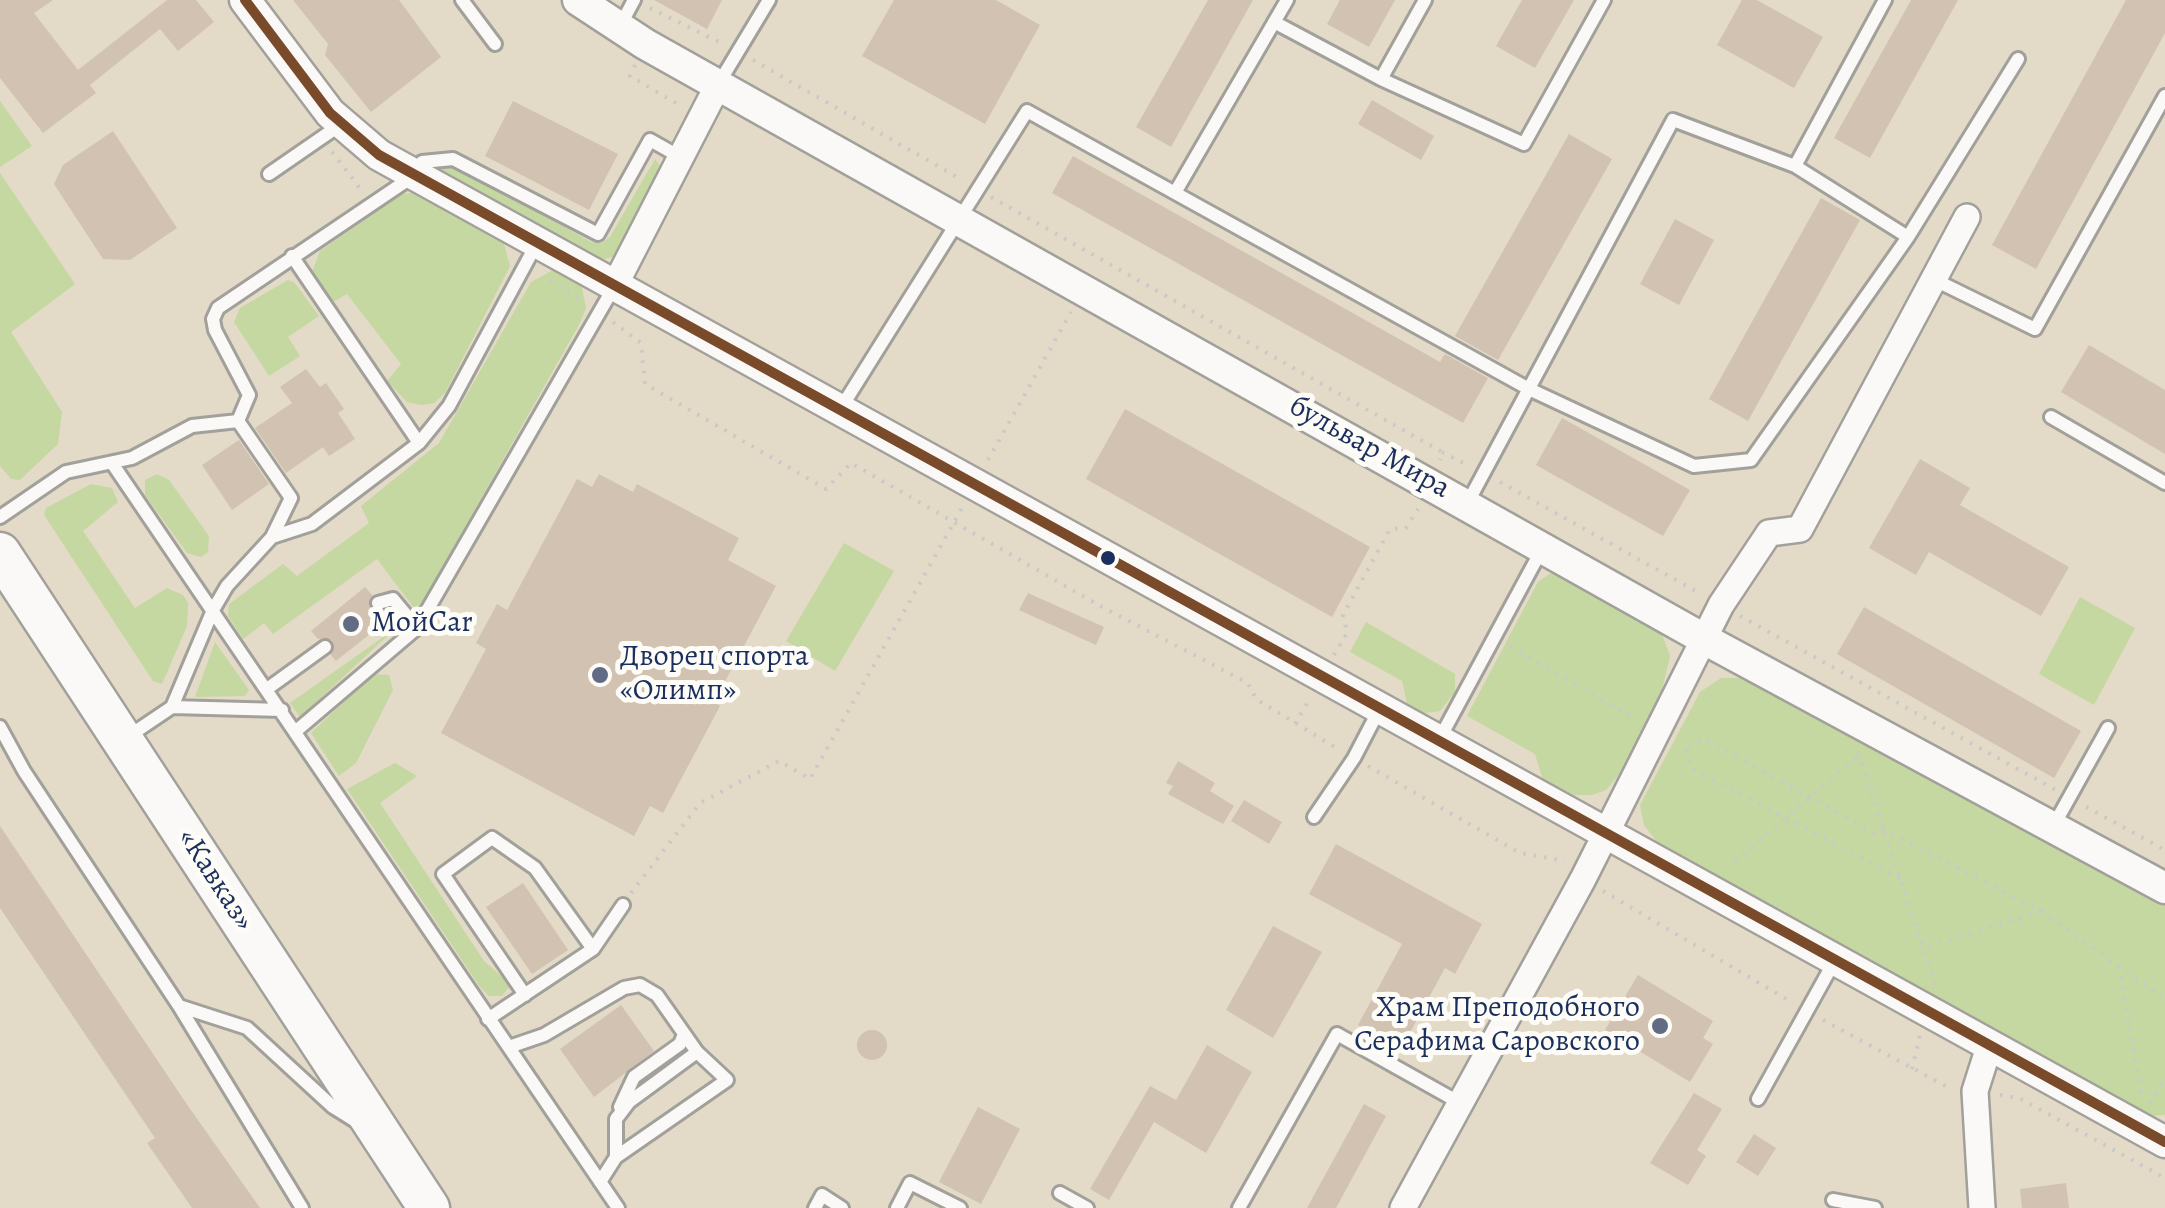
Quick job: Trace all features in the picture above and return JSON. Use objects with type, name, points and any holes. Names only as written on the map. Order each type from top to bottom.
[{"type":"highway","name":"«Кавказ»","points":[[0,552],[428,1208]]},
{"type":"street","points":[[245,0],[330,131],[415,175],[531,254],[615,285],[2165,1142]]},
{"type":"street","name":"бульвар Мира","points":[[578,0],[619,28],[1704,639],[2165,888]]},
{"type":"street","points":[[615,285],[720,83]]},
{"type":"street","points":[[1403,1208],[1583,880],[1720,605],[1769,533],[1800,529],[1967,216]]},
{"type":"street","points":[[1982,1208],[1975,1091],[1989,1047]]},
{"type":"lane","points":[[462,0],[495,44]]},
{"type":"lane","points":[[619,28],[634,0]]},
{"type":"lane","points":[[720,83],[769,0]]},
{"type":"lane","points":[[1176,191],[1287,0]]},
{"type":"lane","points":[[1381,79],[1425,0]]},
{"type":"lane","points":[[1274,22],[1381,79],[1524,144],[1604,0]]},
{"type":"lane","points":[[1795,166],[1886,0]]},
{"type":"lane","points":[[840,408],[1027,110],[1528,389],[1694,466],[1751,460],[1908,237],[2018,59]]},
{"type":"lane","points":[[1933,280],[2035,329],[2165,96]]},
{"type":"lane","points":[[1468,504],[1673,120],[1795,166],[1908,237]]},
{"type":"lane","points":[[268,174],[330,131]]},
{"type":"lane","points":[[238,421],[248,395],[213,319],[218,308],[378,196],[415,175],[422,162],[453,159],[598,234],[650,140],[682,158]]},
{"type":"lane","points":[[272,537],[312,524],[419,442],[450,406],[531,254]]},
{"type":"lane","points":[[292,256],[419,442]]},
{"type":"lane","points":[[296,731],[418,628],[615,285]]},
{"type":"lane","points":[[2051,417],[2165,483]]},
{"type":"lane","points":[[0,516],[66,472],[132,458],[192,426],[238,421]]},
{"type":"lane","points":[[124,739],[172,707],[213,610],[227,586],[272,537],[291,498],[238,421]]},
{"type":"lane","points":[[112,464],[618,1208]]},
{"type":"lane","points":[[1438,741],[1544,546]]},
{"type":"lane","points":[[378,603],[393,598],[418,628]]},
{"type":"lane","points":[[267,690],[325,647]]},
{"type":"lane","points":[[172,707],[282,710]]},
{"type":"lane","points":[[1314,817],[1354,758],[1379,710]]},
{"type":"lane","points":[[0,727],[24,772],[179,1006],[302,1208]]},
{"type":"lane","points":[[2052,828],[2108,728]]},
{"type":"lane","points":[[525,995],[443,874],[492,838],[535,868],[593,949]]},
{"type":"lane","points":[[488,1019],[593,949],[622,905]]},
{"type":"lane","points":[[1758,1099],[1834,962]]},
{"type":"lane","points":[[509,1047],[544,1035],[624,988],[640,985],[657,995],[697,1052],[727,1080],[616,1157],[600,1182]]},
{"type":"lane","points":[[179,1006],[247,1028],[333,1107],[382,1137]]},
{"type":"lane","points":[[616,1157],[616,1119],[634,1077],[680,1044],[684,1034]]},
{"type":"lane","points":[[1239,1208],[1337,1034],[1462,1104]]},
{"type":"lane","points":[[616,1119],[629,1102],[697,1052]]},
{"type":"lane","points":[[897,1208],[910,1182],[960,1208]]},
{"type":"lane","points":[[1060,1193],[1086,1208]]},
{"type":"lane","points":[[816,1208],[822,1195],[842,1208]]},
{"type":"lane","points":[[1833,1200],[1875,1208]]},
{"type":"path","points":[[648,7],[740,52],[1107,267],[2165,850]]},
{"type":"path","points":[[330,131],[365,196],[378,196]]},
{"type":"path","points":[[531,254],[641,343],[645,384],[826,489],[851,463],[954,524],[1248,683],[1256,700],[1520,853],[1568,861],[1583,880],[1912,1069],[1949,1088],[2019,1098],[2165,1178]]},
{"type":"path","points":[[622,905],[700,803],[778,761],[810,780],[1086,289]]},
{"type":"path","points":[[1296,724],[1347,632],[1343,615],[1390,529],[1406,528],[1433,484],[1442,452]]},
{"type":"path","points":[[1495,637],[1684,746],[1693,769],[1900,878]]},
{"type":"path","points":[[1848,675],[1839,694],[1940,998],[1920,1034],[1912,1069]]},
{"type":"path","points":[[1684,746],[1704,739],[1875,833],[1884,828]]},
{"type":"path","points":[[1735,862],[1858,755]]},
{"type":"path","points":[[1884,828],[2041,911],[2165,999]]},
{"type":"path","points":[[1923,949],[2041,911]]},
{"type":"path","points":[[2119,966],[2143,1108]]},
{"type":"green space","points":[[0,101],[32,146],[0,167]]},
{"type":"green space","points":[[655,159],[662,168],[621,249],[614,257],[604,259],[590,256],[427,167],[452,164],[591,242],[601,243],[610,237]]},
{"type":"green space","points":[[0,173],[75,284],[11,332],[62,412],[58,444],[20,480],[11,479],[0,466]]},
{"type":"green space","points":[[401,194],[422,194],[503,240],[510,266],[445,393],[434,403],[422,405],[407,402],[387,381],[401,364],[347,294],[333,302],[312,272],[320,251]]},
{"type":"green space","points":[[553,270],[565,271],[581,283],[586,308],[417,612],[377,559],[273,634],[264,623],[243,639],[228,616],[229,604],[283,564],[297,576],[369,523],[361,506],[439,443],[531,282]]},
{"type":"green space","points":[[288,280],[294,282],[319,316],[288,337],[300,356],[269,376],[234,322],[240,308]]},
{"type":"green space","points":[[157,474],[169,480],[209,536],[208,552],[201,557],[187,553],[145,495],[145,480]]},
{"type":"green space","points":[[91,484],[112,488],[118,502],[83,531],[135,608],[167,588],[183,595],[188,603],[187,626],[162,684],[153,681],[44,515],[46,508]]},
{"type":"green space","points":[[844,543],[894,571],[835,671],[786,641]]},
{"type":"green space","points":[[1555,570],[1660,629],[1670,656],[1662,690],[1618,776],[1606,790],[1592,795],[1574,795],[1550,785],[1543,780],[1535,754],[1467,716],[1538,582]]},
{"type":"green space","points":[[2080,597],[2135,628],[2094,705],[2039,674]]},
{"type":"green space","points":[[1366,622],[1455,674],[1455,692],[1440,711],[1420,714],[1407,703],[1402,681],[1350,652]]},
{"type":"green space","points":[[396,628],[300,717],[290,703]]},
{"type":"green space","points":[[215,642],[249,690],[245,696],[195,697]]},
{"type":"green space","points":[[373,674],[389,675],[393,690],[356,763],[339,776],[311,733]]},
{"type":"green space","points":[[1721,678],[1748,678],[2165,906],[2165,1115],[2146,1116],[1657,842],[1644,825],[1640,805],[1700,692]]},
{"type":"green space","points":[[395,763],[417,776],[380,803],[484,961],[507,981],[509,987],[502,996],[489,996],[480,987],[347,789]]},
{"type":"building","points":[[0,0],[53,0],[34,13],[78,70],[167,0],[196,0],[214,22],[178,51],[160,29],[90,85],[96,93],[43,133],[0,78]]},
{"type":"building","points":[[293,0],[399,0],[441,57],[371,112],[325,55],[328,44]]},
{"type":"building","points":[[654,0],[722,0],[707,29]]},
{"type":"building","points":[[894,0],[996,0],[1040,25],[985,124],[862,56]]},
{"type":"building","points":[[1208,0],[1253,0],[1171,147],[1136,127]]},
{"type":"building","points":[[1340,0],[1395,0],[1369,47],[1327,24]]},
{"type":"building","points":[[1522,0],[1574,0],[1535,68],[1496,46]]},
{"type":"building","points":[[1742,0],[1757,0],[1823,37],[1794,88],[1717,45]]},
{"type":"building","points":[[1911,0],[1958,0],[1870,158],[1834,138]]},
{"type":"building","points":[[2126,0],[2165,0],[2165,33],[2036,269],[1992,245]]},
{"type":"building","points":[[1372,100],[1434,136],[1421,160],[1358,124]]},
{"type":"building","points":[[513,101],[618,154],[589,210],[485,156]]},
{"type":"building","points":[[113,131],[177,228],[130,260],[103,259],[54,184],[63,165]]},
{"type":"building","points":[[1569,134],[1612,159],[1498,360],[1455,336]]},
{"type":"building","points":[[1073,156],[1440,362],[1445,354],[1488,378],[1463,423],[1052,193]]},
{"type":"building","points":[[1821,198],[1860,220],[1748,421],[1709,399]]},
{"type":"building","points":[[1675,219],[1714,240],[1679,305],[1640,284]]},
{"type":"building","points":[[2089,345],[2165,390],[2165,454],[2061,392]]},
{"type":"building","points":[[306,369],[320,387],[326,383],[344,409],[338,413],[355,439],[329,456],[323,447],[286,473],[255,428],[292,403],[280,387]]},
{"type":"building","points":[[1125,409],[1370,547],[1332,617],[1086,479]]},
{"type":"building","points":[[1562,418],[1690,490],[1663,536],[1536,465]]},
{"type":"building","points":[[239,440],[269,484],[232,510],[202,465]]},
{"type":"building","points":[[1920,459],[1970,488],[1960,505],[2069,567],[2041,616],[1929,552],[1916,575],[1869,548]]},
{"type":"building","name":"Дворец спорта «Олимп»","points":[[599,474],[633,492],[637,484],[739,538],[728,560],[776,586],[714,702],[720,706],[663,813],[650,806],[634,836],[441,733],[486,649],[476,643],[497,604],[507,610],[577,479],[592,487]]},
{"type":"building","name":"МойCar","points":[[365,587],[372,595],[370,609],[385,611],[390,618],[336,661],[331,655],[332,640],[318,639],[311,631]]},
{"type":"building","points":[[1028,593],[1104,627],[1096,645],[1019,610]]},
{"type":"building","points":[[1864,607],[2081,731],[2054,778],[1837,654]]},
{"type":"building","points":[[1178,761],[1215,783],[1210,791],[1234,806],[1223,824],[1168,794],[1173,786],[1166,783]]},
{"type":"building","points":[[1244,800],[1282,822],[1269,844],[1231,821]]},
{"type":"building","points":[[0,826],[260,1208],[192,1208],[147,1143],[155,1138],[0,908]]},
{"type":"building","points":[[1336,844],[1482,924],[1455,974],[1445,968],[1401,1049],[1358,1025],[1402,944],[1309,894]]},
{"type":"building","points":[[523,883],[568,950],[532,974],[486,907]]},
{"type":"building","points":[[1273,926],[1322,952],[1273,1038],[1226,1010]]},
{"type":"building","name":"Храм Преподобного Серафима Саровского","points":[[1638,975],[1713,1021],[1703,1038],[1713,1044],[1690,1082],[1605,1030]]},
{"type":"building","points":[[621,1005],[654,1051],[594,1097],[560,1049]]},
{"type":"building","points":[[872,1030],[883,1034],[887,1045],[883,1056],[872,1060],[861,1056],[857,1045],[861,1034]]},
{"type":"building","points":[[1207,1045],[1252,1072],[1206,1153],[1154,1122],[1109,1200],[1090,1189],[1150,1086],[1176,1100]]},
{"type":"building","points":[[1694,1093],[1722,1109],[1697,1150],[1706,1156],[1688,1185],[1650,1163]]},
{"type":"building","points":[[1364,1104],[1386,1116],[1336,1208],[1307,1208]]},
{"type":"building","points":[[978,1107],[1020,1129],[981,1204],[939,1182]]},
{"type":"building","points":[[1754,1134],[1776,1148],[1758,1176],[1736,1162]]},
{"type":"building","points":[[2066,1183],[2069,1208],[2022,1208],[2020,1189]]},
{"type":"transit line","points":[[245,0],[330,113],[379,155],[2165,1142]]},
{"type":"place","name":"МойCar","points":[[351,624]]},
{"type":"place","name":"Дворец спорта «Олимп»","points":[[600,675]]},
{"type":"place","name":"Храм Преподобного Серафима Саровского","points":[[1660,1026]]}]
